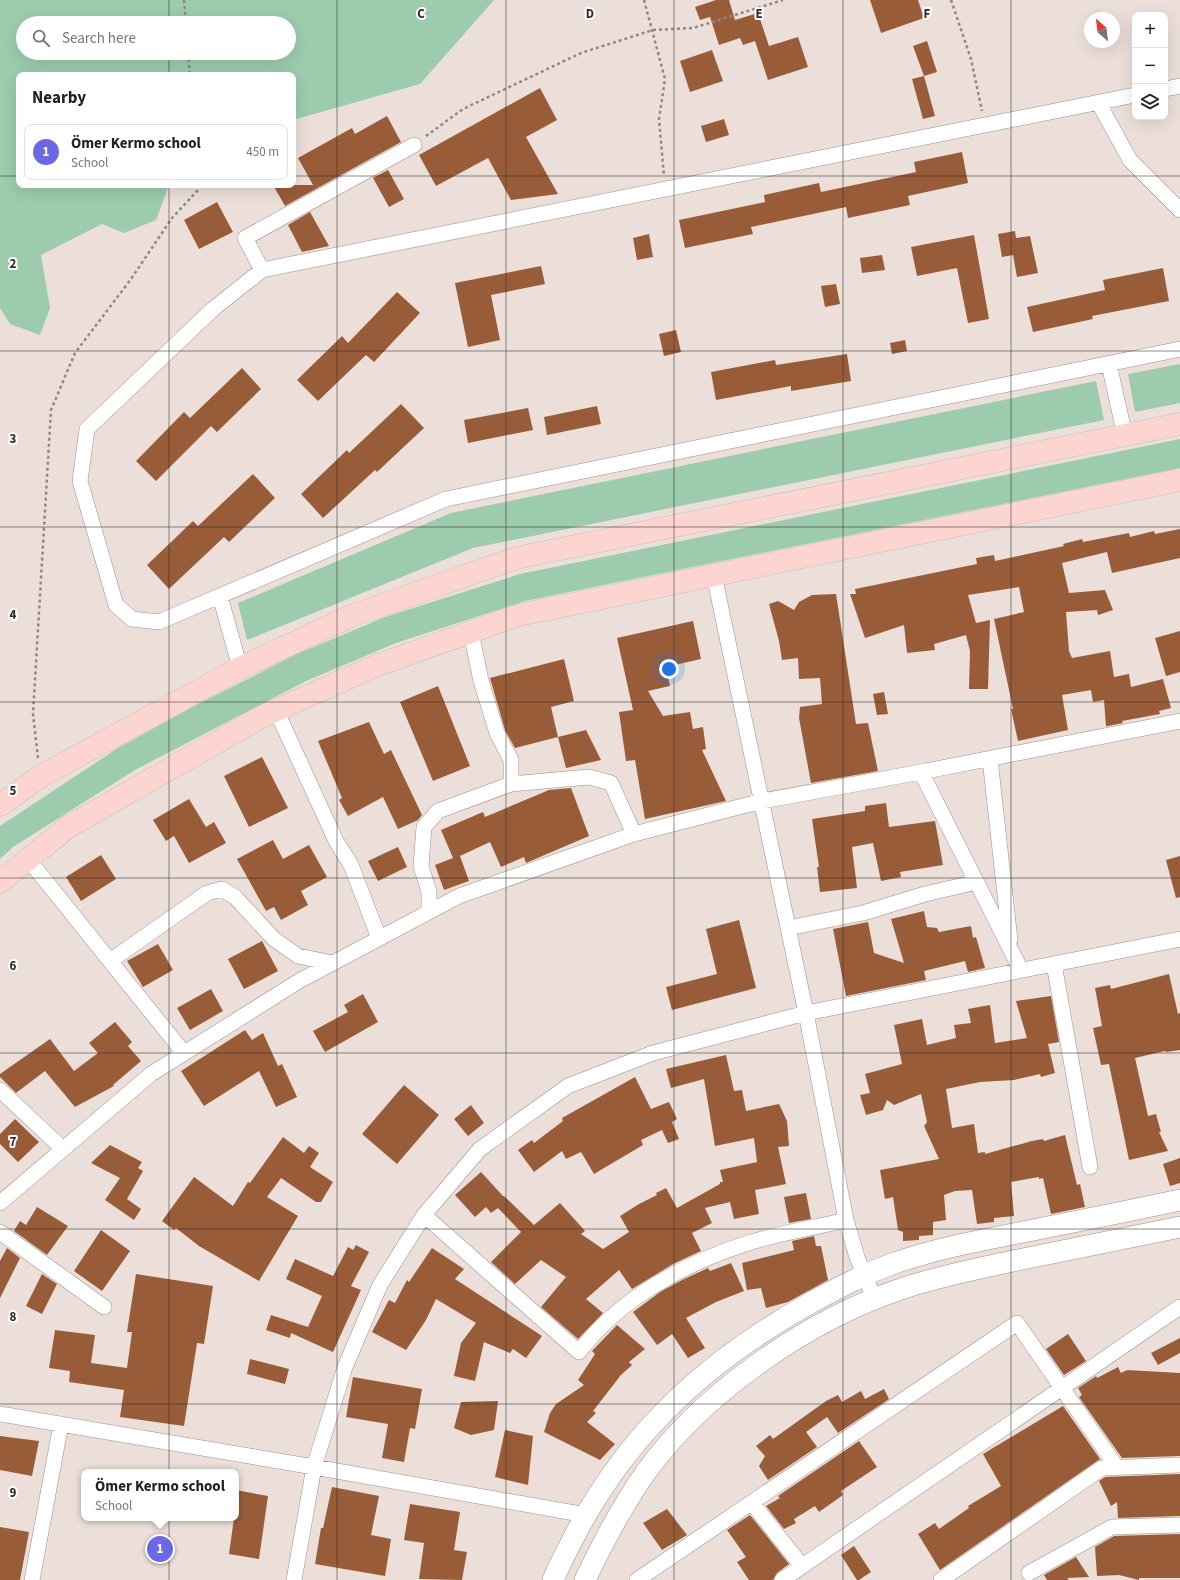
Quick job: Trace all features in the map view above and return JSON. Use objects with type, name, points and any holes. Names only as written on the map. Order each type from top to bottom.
[{"type":"main road","points":[[0,805],[41,776],[240,668],[351,616],[516,558],[1180,424]]},
{"type":"main road","points":[[0,882],[68,827],[276,710],[375,666],[519,615],[1180,480]]},
{"type":"street","points":[[1168,88],[1180,86]]},
{"type":"street","points":[[1132,96],[262,270],[212,309],[87,429],[80,481],[116,605],[132,619],[158,622],[446,499],[1180,349]]},
{"type":"street","points":[[1098,102],[1130,160],[1180,210]]},
{"type":"street","points":[[262,270],[245,238],[414,145]]},
{"type":"street","points":[[1109,364],[1125,436]]},
{"type":"street","points":[[714,575],[806,1013],[850,1239],[874,1298]]},
{"type":"street","points":[[220,596],[240,668]]},
{"type":"street","points":[[471,632],[481,681],[496,733],[511,760],[511,784]]},
{"type":"street","points":[[276,710],[336,841],[351,865],[379,938]]},
{"type":"street","points":[[0,1203],[151,1074],[299,981],[459,896],[634,834],[762,801],[990,759],[1180,721]]},
{"type":"street","points":[[990,759],[1011,950]]},
{"type":"street","points":[[921,772],[1021,970]]},
{"type":"street","points":[[429,911],[429,892],[421,866],[424,827],[438,811],[511,784],[589,777],[611,783],[634,834]]},
{"type":"street","points":[[28,859],[184,1053]]},
{"type":"street","points":[[788,928],[863,913],[924,894],[977,882]]},
{"type":"street","points":[[110,961],[207,893],[222,889],[235,897],[274,939],[298,956],[332,963]]},
{"type":"street","points":[[294,1580],[314,1467],[345,1367],[380,1285],[424,1215],[480,1149],[568,1086],[654,1053],[806,1013],[1180,940]]},
{"type":"street","points":[[1054,964],[1090,1167]]},
{"type":"street","points":[[0,1090],[63,1149]]},
{"type":"street","points":[[553,1580],[586,1515],[609,1479],[656,1419],[684,1391],[729,1354],[774,1323],[864,1275],[921,1255],[968,1243],[1180,1200]]},
{"type":"street","points":[[585,1580],[608,1532],[646,1472],[666,1447],[694,1417],[733,1382],[764,1359],[797,1338],[874,1298],[916,1284],[950,1275],[1170,1229],[1155,1206]]},
{"type":"street","points":[[424,1215],[579,1352],[617,1312],[677,1272],[748,1243],[846,1220]]},
{"type":"street","points":[[0,1232],[104,1307]]},
{"type":"street","points":[[782,1580],[1180,1307]]},
{"type":"street","points":[[637,1580],[1018,1323],[1116,1466]]},
{"type":"street","points":[[0,1414],[586,1515]]},
{"type":"street","points":[[32,1580],[62,1424]]},
{"type":"street","points":[[941,1580],[1102,1468],[1116,1466],[1180,1465]]},
{"type":"street","points":[[752,1503],[802,1566]]},
{"type":"street","points":[[1029,1573],[1112,1527],[1180,1525]]},
{"type":"path","points":[[184,0],[185,16]]},
{"type":"path","points":[[644,0],[665,78],[659,119],[665,189]]},
{"type":"path","points":[[414,145],[462,109],[581,53],[653,30],[693,28],[783,0]]},
{"type":"path","points":[[951,0],[971,59],[985,125]]},
{"type":"path","points":[[189,60],[190,72]]},
{"type":"green space","points":[[0,0],[494,0],[420,84],[296,119],[296,72],[16,72],[16,188],[168,188],[156,220],[124,233],[102,224],[41,255],[50,308],[40,335],[10,324],[0,308]]},
{"type":"green space","points":[[1180,364],[1180,403],[1135,412],[1128,374]]},
{"type":"green space","points":[[1096,381],[1104,420],[473,548],[247,640],[238,603],[451,513]]},
{"type":"green space","points":[[1180,439],[1180,468],[525,601],[396,643],[306,681],[135,770],[13,847],[0,859],[0,826],[118,748],[198,704],[297,654],[385,617],[520,574]]},
{"type":"building","points":[[716,0],[729,0],[735,20],[758,13],[769,46],[798,37],[808,67],[768,80],[755,41],[743,45],[740,38],[719,45],[710,17],[700,20],[695,7]]},
{"type":"building","points":[[870,0],[918,0],[924,18],[881,33]]},
{"type":"building","points":[[927,41],[937,72],[924,76],[913,46]]},
{"type":"building","points":[[712,50],[723,81],[690,92],[680,61]]},
{"type":"building","points":[[924,76],[935,116],[923,119],[912,79]]},
{"type":"building","points":[[540,88],[557,120],[526,137],[558,194],[511,200],[488,158],[436,186],[419,155]]},
{"type":"building","points":[[387,116],[401,142],[285,206],[275,188],[296,188],[296,185],[313,185],[298,158],[352,128],[355,134]]},
{"type":"building","points":[[724,119],[729,135],[706,142],[701,126]]},
{"type":"building","points":[[962,152],[968,183],[908,196],[910,205],[848,218],[846,207],[751,227],[753,234],[685,248],[679,220],[765,202],[764,195],[819,183],[821,192],[916,172],[914,162]]},
{"type":"building","points":[[388,170],[404,199],[389,207],[373,178]]},
{"type":"building","points":[[217,202],[233,232],[199,249],[184,220]]},
{"type":"building","points":[[310,212],[329,246],[302,252],[288,225]]},
{"type":"building","points":[[1015,231],[1016,238],[1030,236],[1038,273],[1017,277],[1013,255],[1002,257],[998,234]]},
{"type":"building","points":[[649,234],[653,257],[637,260],[633,238]]},
{"type":"building","points":[[974,235],[989,319],[968,323],[957,268],[917,276],[911,247]]},
{"type":"building","points":[[882,255],[885,270],[862,273],[860,258]]},
{"type":"building","points":[[541,266],[545,284],[491,295],[500,340],[468,347],[455,283]]},
{"type":"building","points":[[1163,268],[1169,301],[1092,316],[1093,319],[1033,332],[1027,307],[1105,290],[1103,280]]},
{"type":"building","points":[[836,284],[840,304],[825,307],[821,286]]},
{"type":"building","points":[[397,292],[420,313],[374,362],[366,355],[318,401],[297,380],[342,336],[348,343]]},
{"type":"building","points":[[676,330],[681,352],[664,356],[659,334]]},
{"type":"building","points":[[905,340],[907,351],[892,354],[890,343]]},
{"type":"building","points":[[847,354],[851,381],[791,391],[791,386],[716,400],[711,372],[775,360],[776,365]]},
{"type":"building","points":[[242,368],[261,389],[217,432],[211,426],[156,481],[136,461],[184,412],[190,418]]},
{"type":"building","points":[[401,404],[424,428],[377,472],[375,470],[323,518],[301,494],[347,450],[349,453]]},
{"type":"building","points":[[597,406],[601,424],[547,435],[544,417]]},
{"type":"building","points":[[528,408],[533,430],[468,443],[464,420]]},
{"type":"building","points":[[253,474],[275,498],[229,542],[224,537],[169,589],[147,565],[193,521],[198,526]]},
{"type":"building","points":[[1180,529],[1180,558],[1112,573],[1107,552],[1062,563],[1069,593],[1105,590],[1113,610],[1098,615],[1097,610],[1066,612],[1069,651],[1072,658],[1110,651],[1114,677],[1129,674],[1131,687],[1163,679],[1171,708],[1159,711],[1160,714],[1122,721],[1123,723],[1108,726],[1106,726],[1104,700],[1093,702],[1091,690],[1062,695],[1068,730],[1018,741],[1011,709],[1013,709],[994,619],[1024,612],[1019,587],[968,595],[976,623],[990,620],[988,689],[969,689],[970,651],[966,635],[934,644],[935,650],[907,653],[904,625],[865,638],[850,594],[856,594],[855,589],[977,564],[976,558],[994,555],[995,561],[1064,546],[1063,544],[1082,539],[1083,542],[1129,533],[1130,537],[1154,531],[1155,534]]},
{"type":"building","points":[[836,594],[856,724],[868,723],[878,771],[811,783],[799,718],[800,707],[822,704],[820,678],[799,679],[798,658],[782,660],[779,641],[769,604],[778,601],[794,610],[799,602],[812,595]]},
{"type":"building","points":[[693,621],[701,659],[666,667],[670,686],[648,691],[663,716],[690,712],[693,729],[703,727],[706,749],[702,750],[726,801],[645,819],[635,760],[626,761],[619,712],[633,710],[617,638]]},
{"type":"building","points":[[1180,631],[1180,672],[1166,676],[1155,638]]},
{"type":"building","points":[[564,659],[574,701],[551,707],[558,737],[515,748],[505,730],[490,678]]},
{"type":"building","points":[[438,686],[470,766],[433,781],[400,702]]},
{"type":"building","points":[[884,692],[888,714],[877,715],[873,694]]},
{"type":"building","points":[[369,722],[384,754],[391,750],[422,815],[418,820],[398,829],[383,797],[348,816],[339,800],[342,798],[318,741]]},
{"type":"building","points":[[586,730],[601,760],[566,768],[558,737]]},
{"type":"building","points":[[262,757],[288,808],[249,827],[224,776]]},
{"type":"building","points":[[571,788],[589,836],[526,863],[524,857],[501,867],[490,842],[460,856],[469,881],[444,890],[435,865],[453,858],[441,830],[483,812],[485,817],[549,790]]},
{"type":"building","points":[[189,799],[206,827],[214,822],[226,843],[189,863],[174,836],[166,841],[153,820]]},
{"type":"building","points":[[886,803],[889,827],[935,821],[943,865],[900,872],[901,877],[881,881],[873,843],[852,847],[857,888],[820,892],[817,867],[819,867],[812,819],[865,811],[865,806]]},
{"type":"building","points":[[273,840],[283,859],[309,845],[327,877],[301,891],[308,905],[281,920],[274,907],[266,911],[237,859]]},
{"type":"building","points":[[398,847],[407,867],[378,881],[368,861]]},
{"type":"building","points":[[101,855],[116,879],[81,901],[66,877]]},
{"type":"building","points":[[1180,856],[1180,897],[1176,898],[1166,860]]},
{"type":"building","points":[[924,911],[927,927],[937,928],[939,932],[971,926],[973,938],[976,937],[985,968],[968,972],[965,961],[924,971],[926,980],[846,996],[833,929],[868,922],[874,953],[904,963],[891,919]]},
{"type":"building","points":[[739,920],[756,988],[672,1010],[666,987],[717,974],[706,929]]},
{"type":"building","points":[[262,941],[278,971],[244,989],[228,959]]},
{"type":"building","points":[[158,944],[173,970],[143,987],[127,961]]},
{"type":"building","points":[[1169,974],[1178,1014],[1180,1013],[1180,1050],[1165,1051],[1135,1058],[1148,1116],[1156,1114],[1161,1132],[1159,1132],[1168,1151],[1129,1160],[1109,1064],[1101,1065],[1093,1028],[1102,1026],[1095,988],[1110,985],[1111,989]]},
{"type":"building","points":[[211,989],[223,1011],[190,1030],[177,1008]]},
{"type":"building","points":[[363,994],[378,1022],[325,1052],[313,1031],[348,1012],[344,1005]]},
{"type":"building","points":[[1051,996],[1059,1042],[1048,1044],[1055,1073],[1041,1077],[1040,1074],[1014,1080],[980,1082],[946,1089],[952,1128],[974,1124],[978,1153],[985,1152],[985,1154],[1032,1141],[1043,1139],[1044,1141],[1065,1135],[1077,1185],[1080,1184],[1085,1207],[1051,1214],[1043,1178],[1039,1179],[1039,1177],[1011,1182],[1014,1216],[994,1218],[994,1222],[977,1224],[972,1190],[955,1191],[944,1195],[946,1220],[933,1222],[933,1235],[919,1236],[919,1240],[903,1241],[903,1232],[898,1230],[893,1197],[885,1199],[880,1170],[939,1159],[924,1126],[927,1122],[921,1094],[894,1105],[887,1100],[883,1110],[866,1115],[860,1095],[870,1093],[865,1074],[902,1064],[894,1025],[922,1019],[927,1045],[956,1038],[954,1025],[971,1023],[968,1009],[990,1005],[995,1043],[1027,1038],[1016,1001]]},
{"type":"building","points":[[115,1022],[132,1042],[128,1046],[141,1061],[113,1085],[114,1086],[75,1107],[45,1071],[16,1093],[0,1077],[0,1074],[50,1039],[74,1071],[98,1053],[89,1043]]},
{"type":"building","points":[[245,1030],[252,1040],[263,1033],[278,1066],[282,1064],[297,1097],[276,1107],[259,1071],[204,1106],[181,1071]]},
{"type":"building","points":[[726,1055],[734,1091],[742,1090],[746,1111],[779,1104],[787,1121],[789,1146],[778,1147],[786,1184],[755,1190],[759,1214],[734,1219],[730,1202],[705,1208],[712,1223],[692,1233],[701,1251],[673,1264],[632,1289],[619,1270],[586,1299],[603,1313],[578,1339],[541,1307],[566,1277],[541,1260],[515,1284],[491,1262],[521,1232],[498,1208],[491,1213],[486,1207],[475,1217],[455,1195],[481,1172],[503,1196],[534,1225],[560,1203],[585,1231],[581,1234],[603,1249],[629,1232],[620,1216],[657,1195],[656,1193],[666,1188],[677,1208],[720,1184],[720,1182],[723,1182],[720,1170],[757,1162],[754,1138],[715,1146],[704,1079],[671,1088],[666,1069]]},
{"type":"building","points":[[635,1077],[651,1109],[669,1102],[677,1119],[672,1122],[679,1139],[668,1143],[662,1130],[641,1140],[643,1145],[594,1174],[581,1152],[566,1159],[562,1151],[534,1172],[518,1150],[532,1140],[534,1143],[563,1121],[562,1118]]},
{"type":"building","points":[[404,1085],[439,1115],[397,1164],[362,1134]]},
{"type":"building","points":[[471,1105],[484,1123],[468,1136],[454,1119]]},
{"type":"building","points":[[15,1119],[39,1142],[18,1162],[0,1144],[0,1134]]},
{"type":"building","points":[[283,1137],[304,1153],[309,1146],[319,1153],[310,1167],[333,1182],[321,1202],[316,1202],[281,1178],[267,1197],[298,1216],[259,1281],[199,1246],[176,1228],[174,1230],[162,1221],[194,1177],[233,1206],[248,1182],[250,1183]]},
{"type":"building","points":[[110,1145],[142,1162],[138,1168],[143,1171],[127,1199],[141,1209],[134,1220],[105,1200],[120,1178],[91,1163]]},
{"type":"building","points":[[1180,1158],[1180,1183],[1170,1186],[1163,1164]]},
{"type":"building","points":[[806,1193],[811,1219],[789,1223],[784,1197]]},
{"type":"building","points":[[37,1207],[68,1226],[47,1255],[14,1231],[20,1221],[26,1225]]},
{"type":"building","points":[[101,1230],[130,1251],[102,1291],[74,1271]]},
{"type":"building","points":[[814,1236],[816,1246],[821,1246],[828,1280],[788,1302],[766,1308],[761,1288],[747,1290],[742,1263],[794,1250],[792,1241]]},
{"type":"building","points":[[356,1245],[369,1252],[351,1286],[361,1290],[333,1352],[291,1333],[290,1338],[266,1330],[271,1315],[308,1327],[322,1296],[286,1279],[295,1259],[333,1276],[348,1247],[353,1250]]},
{"type":"building","points":[[7,1248],[20,1258],[0,1298],[0,1261]]},
{"type":"building","points":[[432,1248],[464,1269],[455,1279],[542,1336],[526,1358],[513,1349],[510,1353],[484,1342],[475,1381],[454,1376],[461,1343],[476,1323],[436,1299],[426,1320],[406,1350],[372,1332],[389,1300],[395,1303],[407,1280],[409,1282]]},
{"type":"building","points":[[731,1263],[744,1291],[716,1302],[686,1318],[705,1348],[688,1358],[672,1334],[657,1345],[633,1312],[660,1292],[682,1280],[708,1268],[710,1271]]},
{"type":"building","points":[[42,1274],[57,1284],[42,1314],[26,1306]]},
{"type":"building","points":[[136,1274],[213,1286],[204,1344],[197,1343],[184,1426],[120,1417],[124,1390],[69,1382],[70,1371],[49,1368],[55,1330],[95,1335],[91,1363],[127,1368],[132,1332],[127,1332]]},
{"type":"building","points":[[617,1325],[645,1349],[629,1362],[632,1365],[621,1375],[593,1411],[596,1413],[587,1422],[615,1444],[600,1460],[544,1432],[550,1413],[556,1404],[584,1385],[578,1380],[595,1354],[592,1351]]},
{"type":"building","points":[[1068,1334],[1086,1361],[1064,1375],[1046,1349]]},
{"type":"building","points":[[1180,1338],[1180,1353],[1158,1365],[1151,1353]]},
{"type":"building","points":[[250,1359],[289,1369],[285,1384],[247,1374]]},
{"type":"building","points":[[1118,1367],[1121,1373],[1127,1370],[1180,1373],[1180,1456],[1122,1458],[1079,1397],[1082,1395],[1078,1388],[1096,1376],[1097,1378]]},
{"type":"building","points":[[353,1377],[422,1389],[415,1429],[410,1428],[404,1462],[382,1458],[388,1424],[346,1417]]},
{"type":"building","points":[[884,1389],[889,1399],[838,1433],[827,1417],[806,1432],[817,1447],[768,1480],[759,1466],[765,1456],[756,1446],[770,1435],[773,1439],[826,1401],[838,1395],[842,1402],[861,1391],[865,1399]]},
{"type":"building","points":[[498,1401],[494,1430],[471,1435],[454,1428],[461,1402]]},
{"type":"building","points":[[1063,1406],[1100,1459],[940,1570],[918,1534],[935,1523],[939,1529],[969,1508],[968,1506],[1001,1486],[983,1454]]},
{"type":"building","points":[[505,1430],[533,1436],[528,1485],[495,1477]]},
{"type":"building","points":[[0,1436],[39,1441],[32,1476],[0,1470]]},
{"type":"building","points":[[859,1441],[877,1467],[841,1491],[843,1495],[819,1512],[815,1506],[794,1519],[796,1523],[784,1529],[766,1506],[780,1498],[778,1496]]},
{"type":"building","points":[[1180,1474],[1180,1516],[1118,1518],[1117,1502],[1111,1506],[1099,1481],[1105,1477]]},
{"type":"building","points":[[332,1487],[379,1496],[371,1535],[391,1539],[385,1576],[315,1564],[321,1528],[323,1528]]},
{"type":"building","points":[[239,1491],[268,1496],[259,1559],[229,1554],[234,1521],[239,1521]]},
{"type":"building","points":[[410,1504],[460,1512],[454,1550],[467,1552],[462,1580],[419,1579],[424,1543],[404,1540]]},
{"type":"building","points":[[667,1509],[687,1535],[662,1550],[643,1523]]},
{"type":"building","points":[[750,1515],[789,1564],[777,1573],[773,1580],[749,1580],[737,1562],[746,1557],[727,1530]]},
{"type":"building","points":[[0,1527],[29,1532],[20,1580],[0,1580]]},
{"type":"building","points":[[1180,1534],[1180,1578],[1139,1578],[1139,1580],[1119,1575],[1097,1576],[1095,1547],[1114,1536]]},
{"type":"building","points":[[854,1546],[871,1572],[859,1580],[857,1580],[841,1555]]},
{"type":"building","points":[[1076,1557],[1089,1577],[1067,1578],[1069,1580],[1047,1580],[1044,1575]]},
{"type":"place","name":"Ömer Kermo school","points":[[160,1549]]}]
